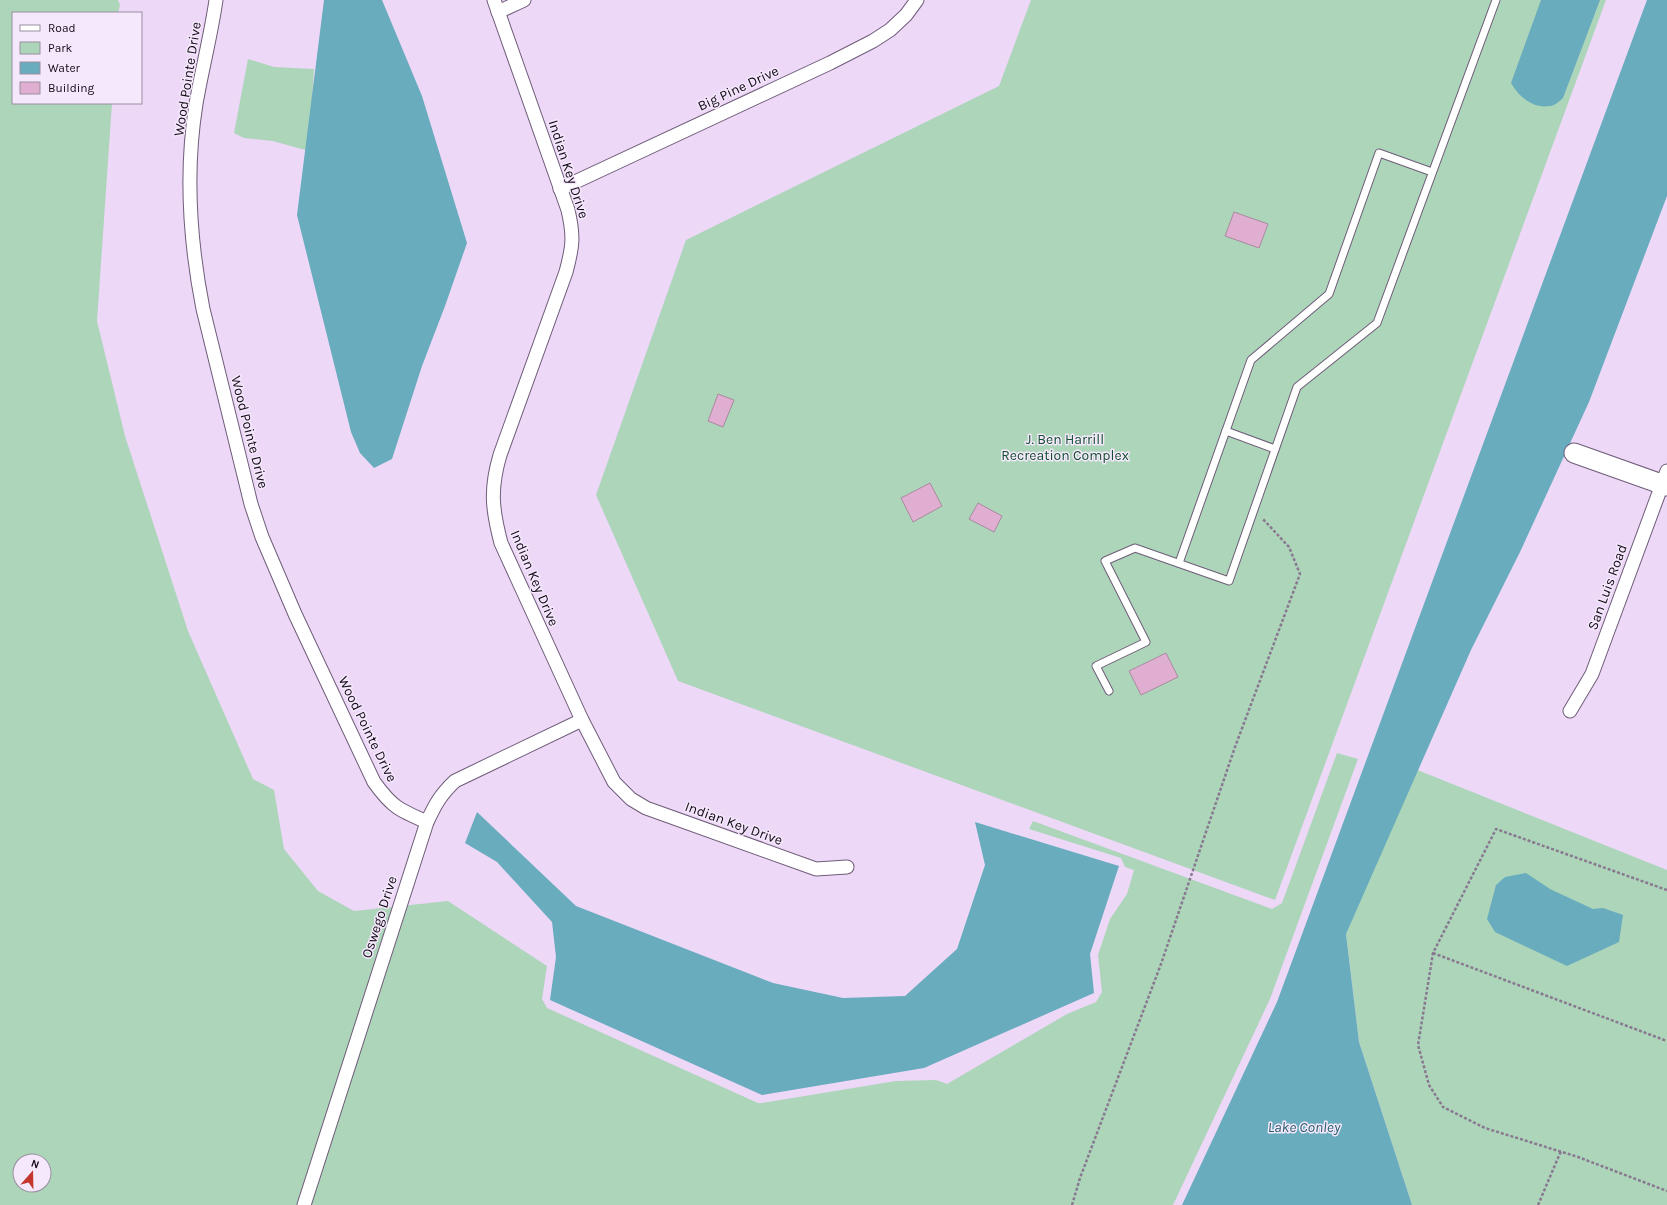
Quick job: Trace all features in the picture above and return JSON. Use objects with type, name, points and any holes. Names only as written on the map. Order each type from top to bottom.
[{"type":"street","name":"Wood Pointe Drive","points":[[216,0],[196,104],[192,148],[191,199],[193,244],[197,278],[203,309],[249,496],[262,537],[286,593],[374,782],[386,799],[400,810],[427,822]]},
{"type":"street","points":[[496,6],[524,0]]},
{"type":"street","name":"Big Pine Drive","points":[[560,189],[823,67],[874,41],[906,15],[917,0]]},
{"type":"street","name":"Indian Key Drive","points":[[496,6],[573,230],[572,248],[566,272],[494,474],[492,493],[494,517],[501,543],[582,720],[614,782],[631,799],[646,808],[816,869],[847,867]]},
{"type":"street","points":[[1574,453],[1665,480]]},
{"type":"street","name":"San Luis Road","points":[[1570,711],[1592,674],[1665,480]]},
{"type":"street","name":"Oswego Drive","points":[[304,1205],[427,822],[442,793],[455,781],[582,720]]},
{"type":"lane","points":[[1109,691],[1096,666],[1146,642],[1105,561],[1135,548],[1229,581],[1297,387],[1377,323],[1496,0]]},
{"type":"lane","points":[[1179,563],[1251,360],[1329,294],[1380,153],[1432,172]]},
{"type":"lane","points":[[1226,431],[1275,449]]},
{"type":"path","points":[[1072,1205],[1080,1178],[1161,964],[1236,746],[1300,574],[1289,547],[1254,509]]},
{"type":"path","points":[[1667,890],[1496,829],[1433,953],[1418,1045],[1429,1085],[1443,1107],[1485,1128],[1578,1157],[1667,1191]]},
{"type":"path","points":[[1433,953],[1667,1041]]},
{"type":"path","points":[[1538,1205],[1560,1151]]},
{"type":"green space","points":[[0,0],[118,0],[120,5],[118,12],[12,12],[12,104],[112,104],[97,321],[125,436],[188,631],[253,779],[274,790],[284,849],[318,891],[354,911],[448,901],[547,966],[542,999],[547,1008],[758,1103],[896,1081],[936,1080],[947,1084],[1067,1014],[1096,1002],[1102,992],[1098,955],[1110,919],[1127,894],[1134,870],[1125,867],[1121,858],[1029,829],[1033,821],[1272,909],[1282,903],[1337,753],[1358,759],[1270,999],[1173,1205],[0,1205]]},
{"type":"green space","name":"J. Ben Harrill Recreation Complex","points":[[1031,0],[1606,0],[1275,900],[678,681],[596,495],[686,240],[999,86]]},
{"type":"green space","points":[[248,59],[274,67],[314,69],[309,150],[273,141],[244,138],[234,133]]},
{"type":"green space","points":[[1400,763],[1667,870],[1667,1205],[1412,1205],[1359,1042],[1346,934]]},
{"type":"water","points":[[324,0],[382,0],[422,96],[467,243],[422,366],[392,459],[374,468],[360,453],[351,432],[297,215]]},
{"type":"water","points":[[1541,0],[1600,0],[1563,98],[1559,102],[1550,106],[1538,106],[1532,104],[1518,93],[1511,83]]},
{"type":"water","name":"Lake Conley","points":[[1647,0],[1667,0],[1667,196],[1589,402],[1520,552],[1471,650],[1346,934],[1359,1042],[1412,1205],[1182,1205],[1277,1002]]},
{"type":"water","points":[[477,812],[576,906],[773,983],[843,998],[905,996],[957,949],[985,865],[975,822],[1119,866],[1090,954],[1094,993],[924,1068],[762,1095],[550,1000],[556,957],[552,922],[497,862],[465,843]]},
{"type":"water","points":[[1526,873],[1550,889],[1593,909],[1603,908],[1623,915],[1619,942],[1567,966],[1495,932],[1487,919],[1496,885],[1505,877]]},
{"type":"building","points":[[1234,212],[1268,224],[1259,248],[1225,236]]},
{"type":"building","points":[[718,394],[734,400],[723,427],[708,421]]},
{"type":"building","points":[[930,483],[942,506],[913,522],[901,498]]},
{"type":"building","points":[[978,503],[1002,516],[994,532],[969,519]]},
{"type":"building","points":[[1166,653],[1178,677],[1141,695],[1129,671]]}]
